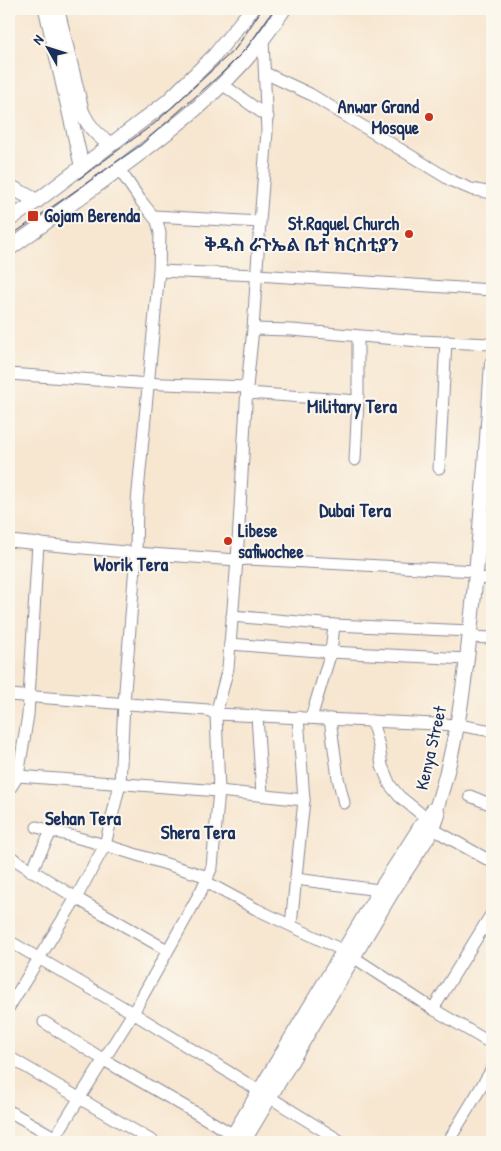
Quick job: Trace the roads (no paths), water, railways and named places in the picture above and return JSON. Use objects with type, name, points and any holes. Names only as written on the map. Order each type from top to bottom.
[{"type":"main road","points":[[46,9],[82,167]]},
{"type":"main road","points":[[57,9],[82,112],[87,122],[111,144]]},
{"type":"main road","points":[[9,220],[37,201],[168,101],[214,56],[252,9]]},
{"type":"main road","points":[[9,249],[179,124],[222,84],[263,40],[284,9]]},
{"type":"main road","points":[[9,186],[37,201]]},
{"type":"main road","name":"Kenya Street","points":[[348,954],[432,818],[442,789],[458,725],[488,475],[492,363]]},
{"type":"main road","points":[[239,1140],[348,954]]},
{"type":"street","points":[[9,1111],[56,1141],[79,1099],[133,1013],[207,879],[214,849],[219,791],[216,714],[228,668],[268,117],[263,40]]},
{"type":"street","points":[[265,73],[310,94],[452,181],[471,189],[492,193]]},
{"type":"street","points":[[222,84],[268,117]]},
{"type":"street","points":[[10,1003],[76,898],[105,845],[120,784],[124,703],[136,553],[137,502],[159,271],[160,233],[154,216],[119,169]]},
{"type":"street","points":[[154,216],[260,222]]},
{"type":"street","points":[[159,271],[257,275],[492,290]]},
{"type":"street","points":[[253,329],[292,330],[419,341],[492,344]]},
{"type":"street","points":[[355,460],[358,401],[358,337]]},
{"type":"street","points":[[438,468],[446,341]]},
{"type":"street","points":[[9,374],[247,390],[358,401]]},
{"type":"street","points":[[9,541],[136,553],[476,575],[492,579]]},
{"type":"street","points":[[9,790],[18,776],[28,715],[38,543]]},
{"type":"street","points":[[232,616],[470,634],[492,638]]},
{"type":"street","points":[[312,718],[331,652],[334,625]]},
{"type":"street","points":[[230,644],[331,652],[467,659]]},
{"type":"street","points":[[9,695],[208,710],[216,714],[458,725],[492,731]]},
{"type":"street","points":[[257,715],[262,795]]},
{"type":"street","points":[[291,925],[304,800],[298,717]]},
{"type":"street","points":[[330,719],[338,778],[344,803]]},
{"type":"street","points":[[372,720],[382,766],[390,785],[399,796],[492,862]]},
{"type":"street","points":[[18,776],[219,791],[304,800]]},
{"type":"street","points":[[470,796],[492,804]]},
{"type":"street","points":[[37,827],[105,845],[207,879],[256,909],[348,954],[433,1009],[492,1044]]},
{"type":"street","points":[[31,870],[52,830]]},
{"type":"street","points":[[9,856],[76,898],[167,950]]},
{"type":"street","points":[[296,879],[386,891]]},
{"type":"street","points":[[433,1009],[492,913]]},
{"type":"street","points":[[9,941],[133,1013],[342,1142]]},
{"type":"street","points":[[44,1022],[239,1140]]},
{"type":"street","points":[[9,1057],[154,1142]]},
{"type":"street","points":[[448,1142],[492,1069]]},
{"type":"tram line","points":[[79,179],[155,123],[236,48],[262,9]]},
{"type":"tram line","points":[[9,237],[141,145],[222,73],[247,48],[274,9]]},
{"type":"place","name":"Anwar Grand Mosque","points":[[429,117]]},
{"type":"place","name":"Gojam Berenda","points":[[33,216]]},
{"type":"place","name":"St.Raguel Church ቅዱስ ራጉኤል ቤተ ክርስቲያን","points":[[409,234]]},
{"type":"place","name":"Libese safiwochee","points":[[228,541]]},
{"type":"district","name":"Military Tera","points":[[352,406]]},
{"type":"district","name":"Dubai Tera","points":[[355,510]]},
{"type":"district","name":"Worik Tera","points":[[131,564]]},
{"type":"district","name":"Sehan Tera","points":[[83,818]]},
{"type":"district","name":"Shera Tera","points":[[198,832]]}]
